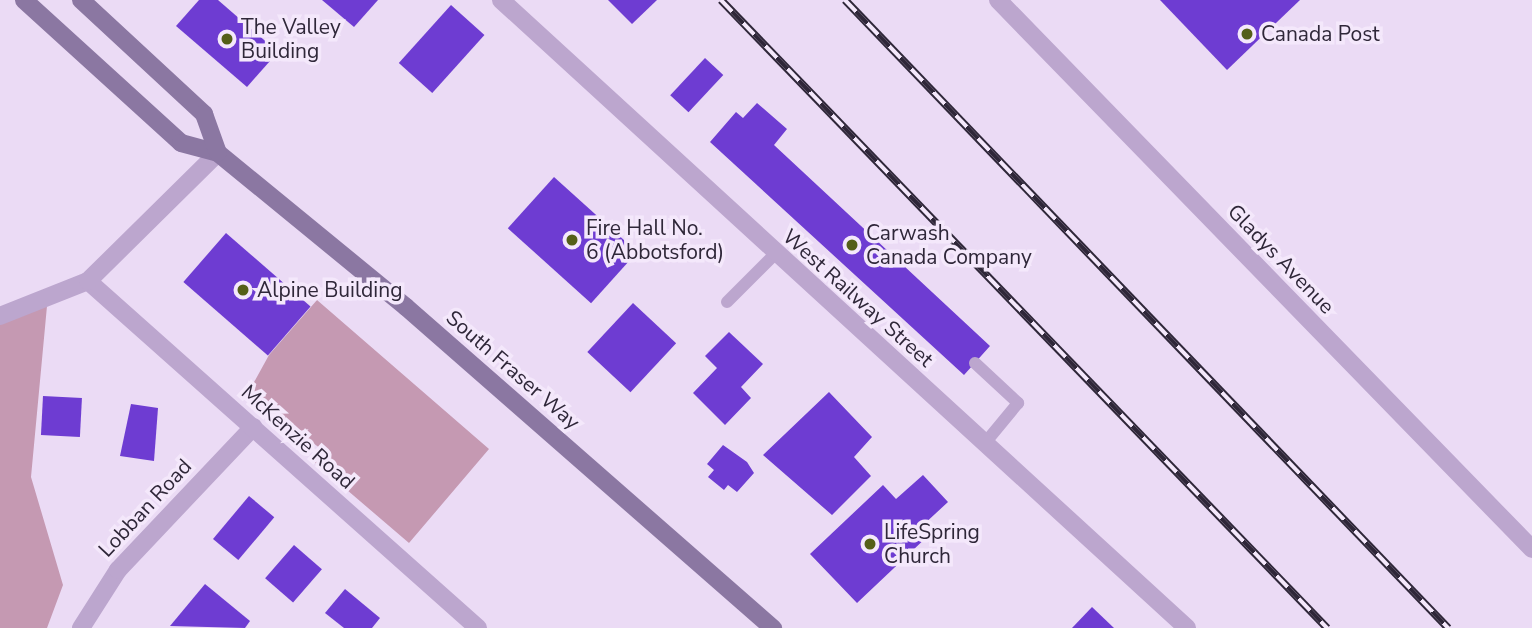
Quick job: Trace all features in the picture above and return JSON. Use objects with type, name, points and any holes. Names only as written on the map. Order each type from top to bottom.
[{"type":"main road","name":"South Fraser Way","points":[[24,0],[181,143],[218,153],[406,307],[773,628]]},
{"type":"main road","points":[[81,0],[204,114],[218,153]]},
{"type":"street","name":"West Railway Street","points":[[501,0],[775,254],[1187,628]]},
{"type":"street","name":"Gladys Avenue","points":[[998,0],[1532,549]]},
{"type":"street","points":[[0,316],[88,281],[218,153]]},
{"type":"street","name":"McKenzie Road","points":[[88,281],[478,628]]},
{"type":"street","name":"Lobban Road","points":[[81,628],[118,570],[253,427]]},
{"type":"lane","points":[[727,302],[775,254]]},
{"type":"lane","points":[[975,363],[1018,403],[985,443]]},
{"type":"shaded area","points":[[317,300],[489,449],[409,543],[312,460],[321,449],[248,393],[269,355]]},
{"type":"shaded area","points":[[47,306],[31,477],[63,585],[47,628],[0,628],[0,323]]},
{"type":"building","name":"The Valley Building","points":[[199,0],[218,0],[278,52],[247,87],[176,26]]},
{"type":"building","points":[[322,0],[378,0],[354,27]]},
{"type":"building","points":[[608,0],[657,0],[632,24]]},
{"type":"building","points":[[1160,0],[1300,0],[1227,70]]},
{"type":"building","points":[[451,5],[484,35],[432,93],[399,63]]},
{"type":"building","points":[[705,58],[723,75],[689,112],[670,95]]},
{"type":"building","name":"Carwash Canada Company","points":[[757,103],[787,129],[774,145],[990,346],[964,375],[710,142],[736,112],[743,118]]},
{"type":"building","name":"Fire Hall No. 6 (Abbotsford)","points":[[554,177],[637,252],[591,303],[508,228]]},
{"type":"building","name":"Alpine Building","points":[[226,233],[311,306],[268,356],[183,282]]},
{"type":"building","points":[[633,303],[676,343],[630,392],[587,352]]},
{"type":"building","points":[[729,332],[763,364],[741,387],[751,398],[725,425],[693,393],[717,368],[705,356]]},
{"type":"building","points":[[829,392],[872,437],[854,457],[871,476],[832,515],[763,455]]},
{"type":"building","points":[[43,396],[82,398],[80,437],[41,435]]},
{"type":"building","points":[[131,404],[158,408],[154,461],[120,456]]},
{"type":"building","points":[[723,445],[747,462],[754,473],[737,492],[728,485],[724,490],[708,477],[714,470],[707,464]]},
{"type":"building","name":"LifeSpring Church","points":[[923,475],[948,502],[922,526],[930,534],[857,603],[810,554],[883,485],[896,499]]},
{"type":"building","points":[[249,496],[274,517],[238,560],[213,539]]},
{"type":"building","points":[[294,545],[322,569],[293,602],[265,578]]},
{"type":"building","points":[[205,584],[250,621],[245,628],[170,626]]},
{"type":"building","points":[[345,589],[380,618],[372,628],[344,628],[325,613]]},
{"type":"building","points":[[1092,607],[1114,628],[1072,628]]},
{"type":"railway","points":[[721,0],[1327,628]]},
{"type":"railway","points":[[845,0],[1448,628]]},
{"type":"place","name":"Canada Post","points":[[1247,34]]},
{"type":"place","name":"The Valley Building","points":[[227,39]]},
{"type":"place","name":"Fire Hall No. 6 (Abbotsford)","points":[[572,240]]},
{"type":"place","name":"Carwash Canada Company","points":[[852,245]]},
{"type":"place","name":"Alpine Building","points":[[243,290]]},
{"type":"place","name":"LifeSpring Church","points":[[870,544]]}]
